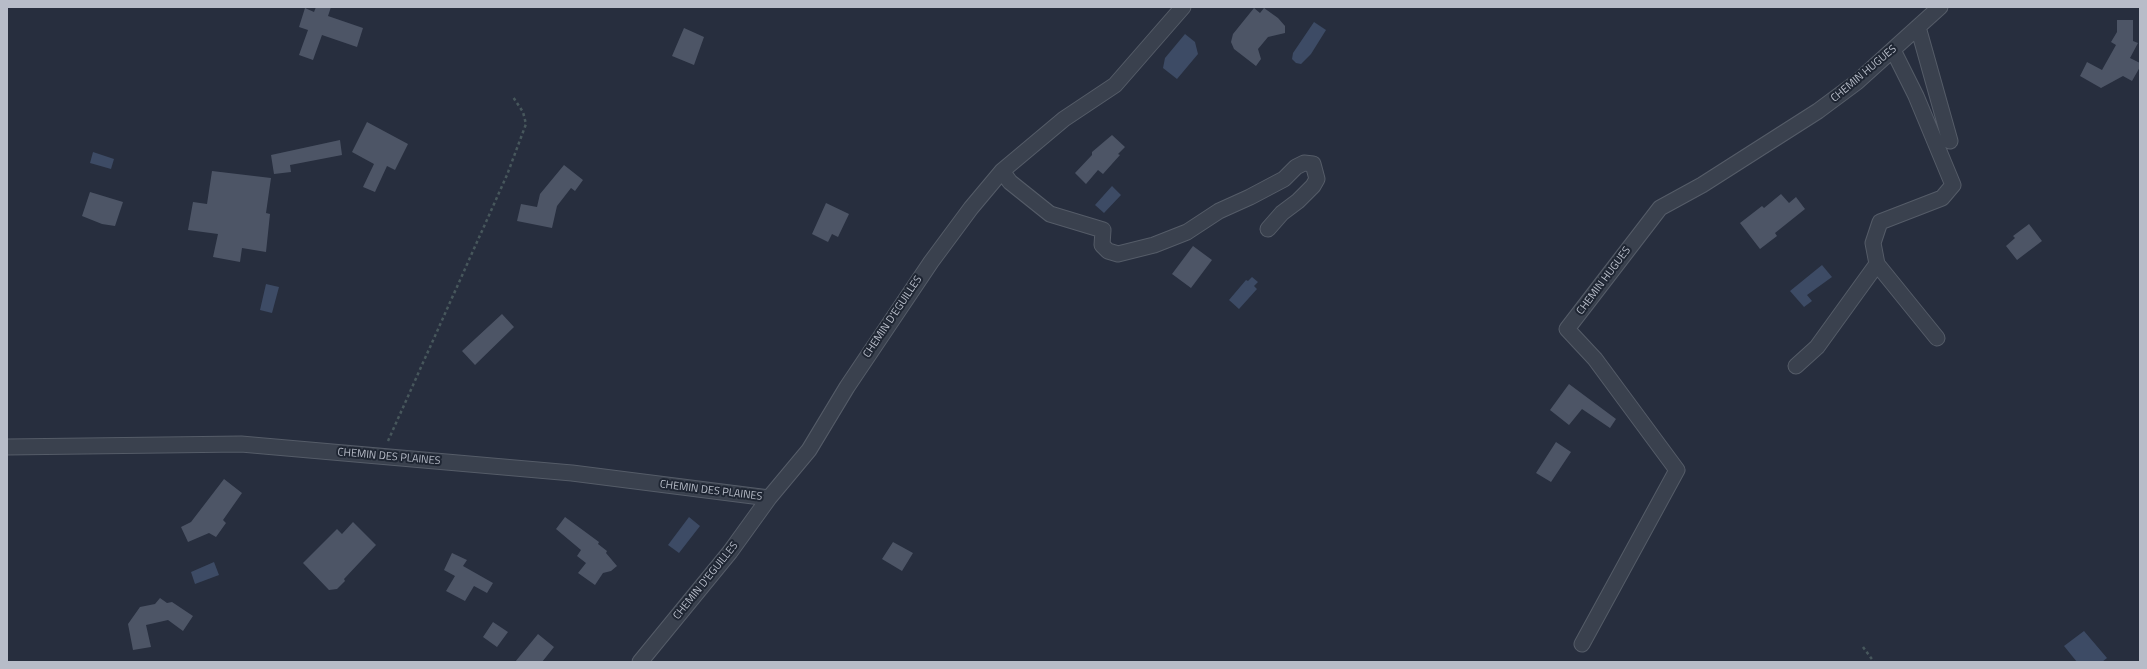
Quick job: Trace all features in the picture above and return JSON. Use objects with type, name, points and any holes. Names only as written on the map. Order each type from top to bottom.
[{"type":"street","name":"CHEMIN D'EGUILLES","points":[[640,662],[730,552],[769,498],[808,450],[846,387],[931,262],[971,208],[1002,171],[1064,119],[1115,85],[1183,7]]},
{"type":"street","name":"CHEMIN HUGUES","points":[[1582,644],[1677,470],[1595,359],[1567,329],[1660,208],[1702,185],[1818,111],[1857,82],[1940,7]]},
{"type":"street","points":[[1918,27],[1950,141]]},
{"type":"street","points":[[1893,50],[1916,96],[1953,185],[1942,198],[1880,222],[1873,243],[1877,264],[1937,338]]},
{"type":"street","points":[[1002,171],[1010,182],[1050,214],[1103,230],[1102,245],[1108,251],[1118,254],[1154,245],[1187,232],[1219,211],[1284,179],[1296,167],[1304,163],[1313,164],[1317,179],[1313,186],[1298,201],[1282,213],[1268,229]]},
{"type":"street","points":[[1796,366],[1817,347],[1877,264]]},
{"type":"street","name":"CHEMIN DES PLAINES","points":[[7,447],[241,444],[572,473],[769,498]]},
{"type":"path","points":[[381,456],[507,175],[526,124],[523,112],[513,97]]},
{"type":"path","points":[[1863,647],[1874,662]]},
{"type":"water","points":[[1314,22],[1326,30],[1311,54],[1301,64],[1296,63],[1292,59],[1293,53]]},
{"type":"water","points":[[1185,34],[1195,42],[1198,54],[1177,79],[1163,68],[1165,58]]},
{"type":"water","points":[[93,152],[114,159],[111,169],[90,163]]},
{"type":"water","points":[[1112,186],[1121,195],[1104,213],[1095,205]]},
{"type":"water","points":[[1822,265],[1832,277],[1807,295],[1812,301],[1804,307],[1790,291]]},
{"type":"water","points":[[1252,277],[1258,282],[1254,286],[1257,289],[1239,309],[1229,300],[1246,280],[1248,281]]},
{"type":"water","points":[[266,284],[279,287],[272,313],[260,310]]},
{"type":"water","points":[[689,517],[700,526],[679,553],[668,545]]},
{"type":"water","points":[[214,562],[219,575],[195,584],[191,572]]},
{"type":"water","points":[[2084,631],[2107,658],[2102,662],[2077,662],[2064,646]]},
{"type":"building","points":[[316,7],[331,7],[328,16],[363,28],[357,47],[322,35],[313,60],[299,55],[308,30],[299,27],[305,8],[314,12]]},
{"type":"building","points":[[1254,8],[1260,13],[1264,8],[1278,18],[1285,26],[1285,33],[1268,37],[1258,49],[1261,59],[1256,66],[1234,49],[1231,42],[1233,34]]},
{"type":"building","points":[[2117,20],[2133,20],[2133,41],[2138,43],[2130,58],[2140,63],[2140,67],[2132,81],[2123,76],[2101,88],[2080,76],[2087,62],[2102,70],[2116,45],[2111,42],[2117,32]]},
{"type":"building","points":[[684,28],[704,37],[694,65],[672,56]]},
{"type":"building","points":[[367,122],[408,144],[395,170],[387,166],[375,192],[363,187],[374,164],[352,152]]},
{"type":"building","points":[[1112,135],[1125,147],[1103,174],[1098,170],[1086,184],[1075,173],[1092,155],[1092,152]]},
{"type":"building","points":[[340,140],[342,155],[290,165],[291,172],[274,174],[271,155]]},
{"type":"building","points":[[564,165],[583,180],[575,191],[571,188],[557,206],[552,228],[517,221],[521,204],[537,207],[540,194]]},
{"type":"building","points":[[212,171],[271,178],[266,213],[270,214],[266,252],[242,248],[240,262],[213,257],[218,234],[188,230],[193,202],[207,204]]},
{"type":"building","points":[[90,192],[123,202],[115,226],[102,224],[82,216]]},
{"type":"building","points":[[1781,194],[1789,203],[1796,197],[1805,209],[1775,233],[1777,236],[1760,249],[1740,223],[1762,206],[1764,208]]},
{"type":"building","points":[[826,203],[849,214],[838,237],[832,234],[828,242],[812,234]]},
{"type":"building","points":[[2029,224],[2042,241],[2017,260],[2006,246],[2015,238],[2013,236]]},
{"type":"building","points":[[1193,246],[1212,260],[1191,288],[1172,274]]},
{"type":"building","points":[[502,314],[514,327],[475,365],[462,351]]},
{"type":"building","points":[[1569,384],[1616,419],[1610,428],[1582,409],[1569,425],[1550,410]]},
{"type":"building","points":[[1556,442],[1571,452],[1551,482],[1536,473]]},
{"type":"building","points":[[224,479],[242,493],[223,520],[226,523],[216,537],[209,533],[188,542],[181,527],[191,522]]},
{"type":"building","points":[[565,517],[599,542],[598,544],[607,551],[606,553],[617,566],[611,571],[603,573],[595,585],[578,573],[586,563],[577,556],[581,550],[556,529]]},
{"type":"building","points":[[353,522],[376,545],[344,579],[345,581],[337,589],[329,590],[303,563],[337,529],[342,534]]},
{"type":"building","points":[[893,542],[913,553],[902,571],[882,559]]},
{"type":"building","points":[[452,553],[467,560],[463,566],[493,583],[487,593],[474,586],[465,601],[446,591],[455,576],[444,570]]},
{"type":"building","points":[[160,598],[167,603],[172,602],[193,616],[183,631],[168,620],[146,625],[151,647],[133,650],[128,624],[140,607],[155,604]]},
{"type":"building","points":[[493,622],[508,632],[497,647],[483,637]]},
{"type":"building","points":[[538,634],[554,647],[542,662],[515,662]]}]
